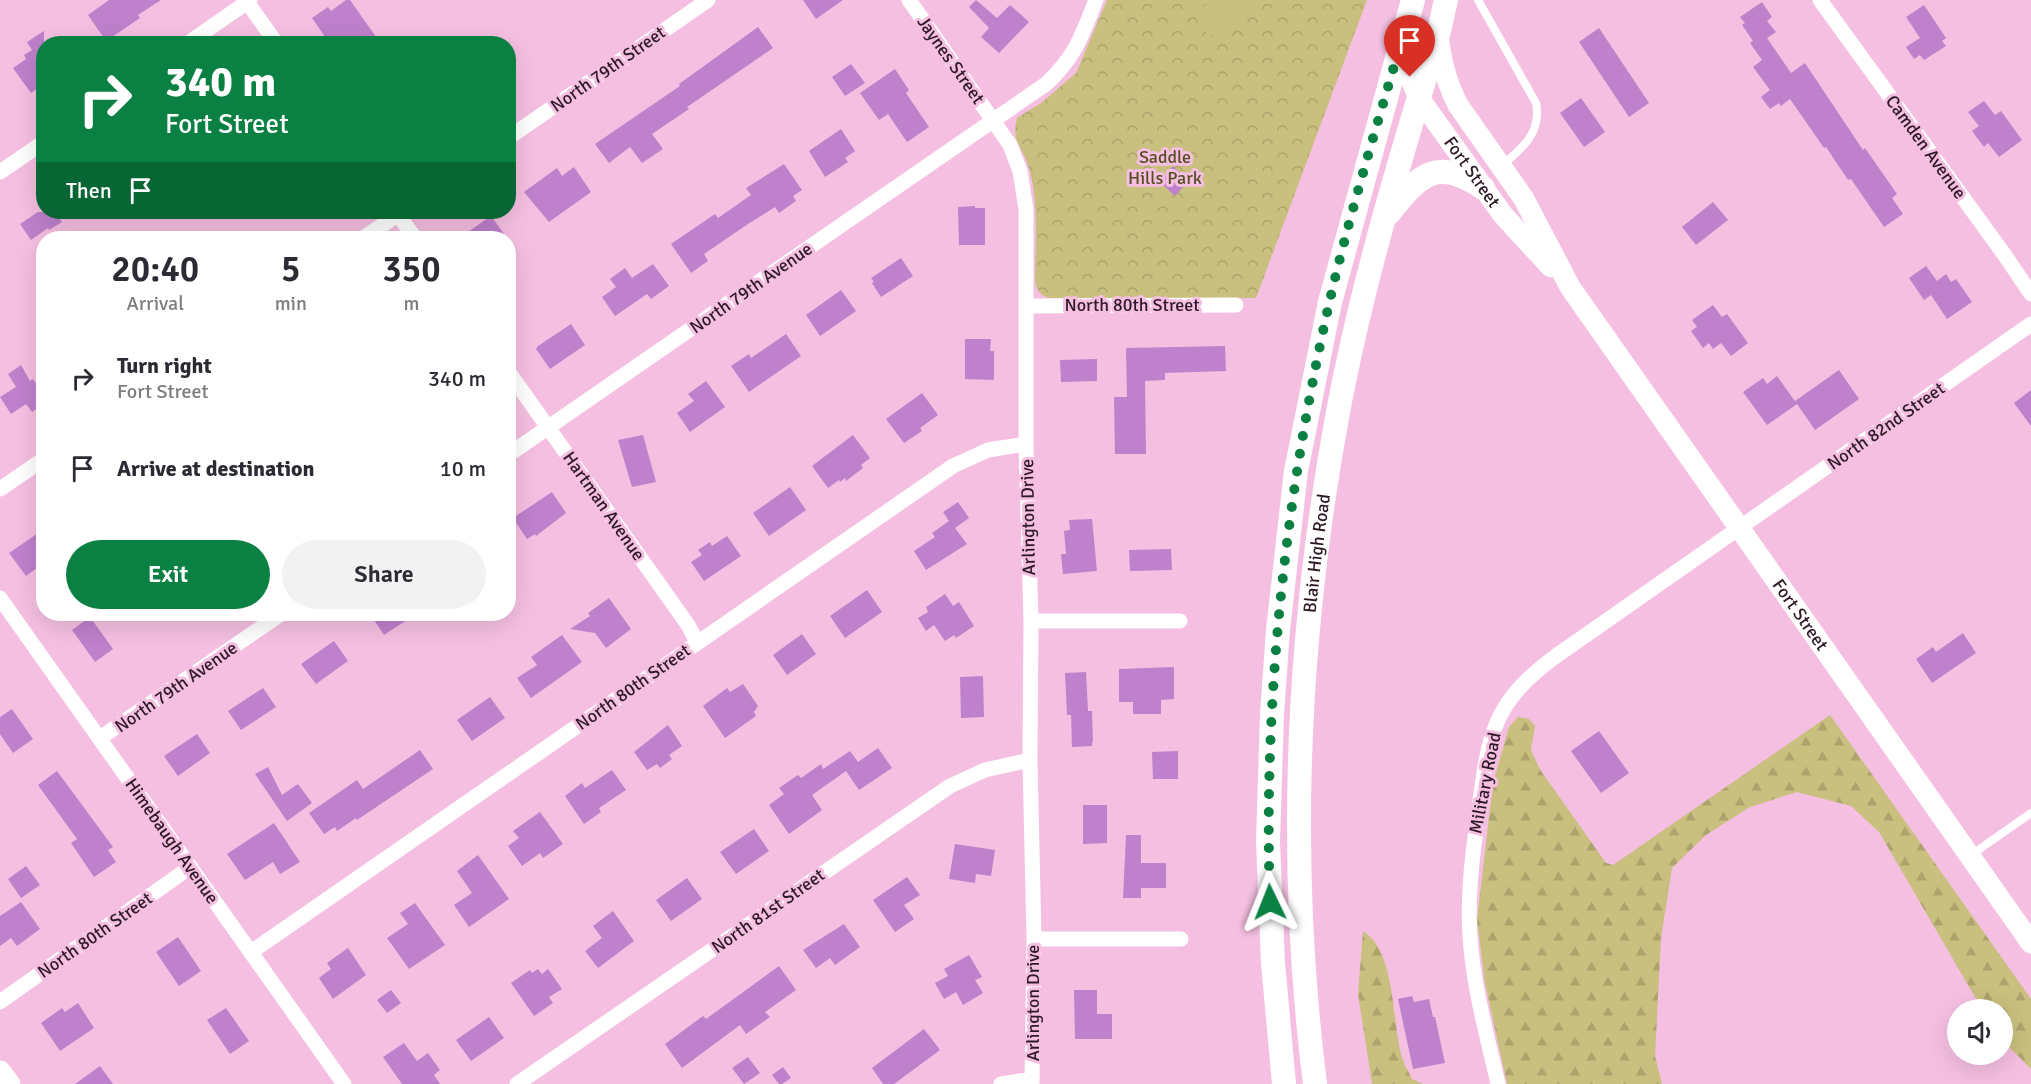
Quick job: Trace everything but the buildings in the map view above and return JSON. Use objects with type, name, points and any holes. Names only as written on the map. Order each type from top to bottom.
[{"type":"main road","name":"Blair High Road","points":[[1284,1084],[1273,963],[1268,842],[1272,714],[1285,564],[1296,471],[1330,302],[1413,0]]},
{"type":"main road","name":"Blair High Road","points":[[1316,1084],[1301,912],[1299,797],[1306,659],[1317,556],[1338,412],[1384,220],[1446,0]]},
{"type":"main road","name":"Fort Street","points":[[1438,34],[1442,66],[1458,105],[1524,199],[1570,287],[2031,943]]},
{"type":"main road","name":"Fort Street","points":[[1401,42],[1410,77],[1419,98],[1503,216],[1570,287]]},
{"type":"main road","points":[[1384,220],[1413,185],[1437,172],[1457,172],[1483,188]]},
{"type":"main road","points":[[0,1071],[10,1084]]},
{"type":"street","name":"North 79th Street","points":[[516,132],[708,0]]},
{"type":"street","name":"Jaynes Street","points":[[909,0],[994,120]]},
{"type":"street","points":[[994,120],[1046,84],[1063,68],[1077,46],[1096,0]]},
{"type":"street","name":"Camden Avenue","points":[[1820,0],[2031,294]]},
{"type":"street","points":[[199,36],[249,1],[272,36]]},
{"type":"street","name":"Arlington Drive","points":[[994,120],[1017,161],[1024,187],[1034,939],[1032,1081]]},
{"type":"street","name":"North 79th Avenue","points":[[516,450],[994,120]]},
{"type":"street","points":[[0,172],[36,147]]},
{"type":"street","points":[[372,231],[389,219]]},
{"type":"street","name":"North 80th Street","points":[[1027,306],[1236,305]]},
{"type":"street","name":"North 82nd Street","points":[[1740,526],[2031,324]]},
{"type":"street","name":"Hartman Avenue","points":[[516,382],[688,625],[697,642]]},
{"type":"street","name":"North 80th Street","points":[[251,952],[953,466],[988,450],[1026,444]]},
{"type":"street","points":[[0,489],[36,464]]},
{"type":"street","name":"Military Road","points":[[1498,1084],[1476,984],[1470,936],[1469,896],[1472,853],[1487,753],[1496,722],[1512,696],[1533,674],[1740,526]]},
{"type":"street","name":"Himebaugh Avenue","points":[[0,598],[344,1084]]},
{"type":"street","name":"North 79th Avenue","points":[[100,738],[271,621]]},
{"type":"street","points":[[1031,621],[1180,621]]},
{"type":"street","name":"North 81st Street","points":[[517,1084],[950,786],[985,770],[1030,760]]},
{"type":"street","name":"North 80th Street","points":[[0,1002],[189,868]]},
{"type":"street","points":[[1034,939],[1181,939]]},
{"type":"street","points":[[1001,1084],[1032,1081]]},
{"type":"lane","points":[[1478,0],[1536,103],[1538,113],[1536,127],[1530,140],[1501,166]]},
{"type":"lane","points":[[1970,856],[2031,813]]},
{"type":"green space","name":"Saddle Hills Park","points":[[1107,0],[1367,0],[1256,298],[1050,298],[1042,295],[1037,289],[1035,283],[1034,191],[1027,162],[1016,137],[1017,118],[1041,103],[1076,73]]},
{"type":"green space","points":[[1213,0],[1260,1],[1209,37],[1193,14]]},
{"type":"green space","points":[[1830,715],[2031,999],[2031,1069],[2013,1051],[2013,999],[1976,999],[1879,832],[1851,806],[1797,792],[1750,807],[1706,835],[1672,868],[1661,938],[1655,1056],[1662,1084],[1507,1084],[1485,983],[1477,920],[1493,783],[1509,727],[1518,717],[1529,719],[1535,726],[1531,750],[1541,771],[1606,863],[1613,865]]},
{"type":"green space","points":[[1363,931],[1374,941],[1387,971],[1404,1063],[1412,1079],[1423,1084],[1372,1084],[1358,994]]},
{"type":"route","points":[[1270,902],[1268,842],[1272,714],[1278,630],[1296,471],[1330,302],[1401,42],[1410,77]]}]
